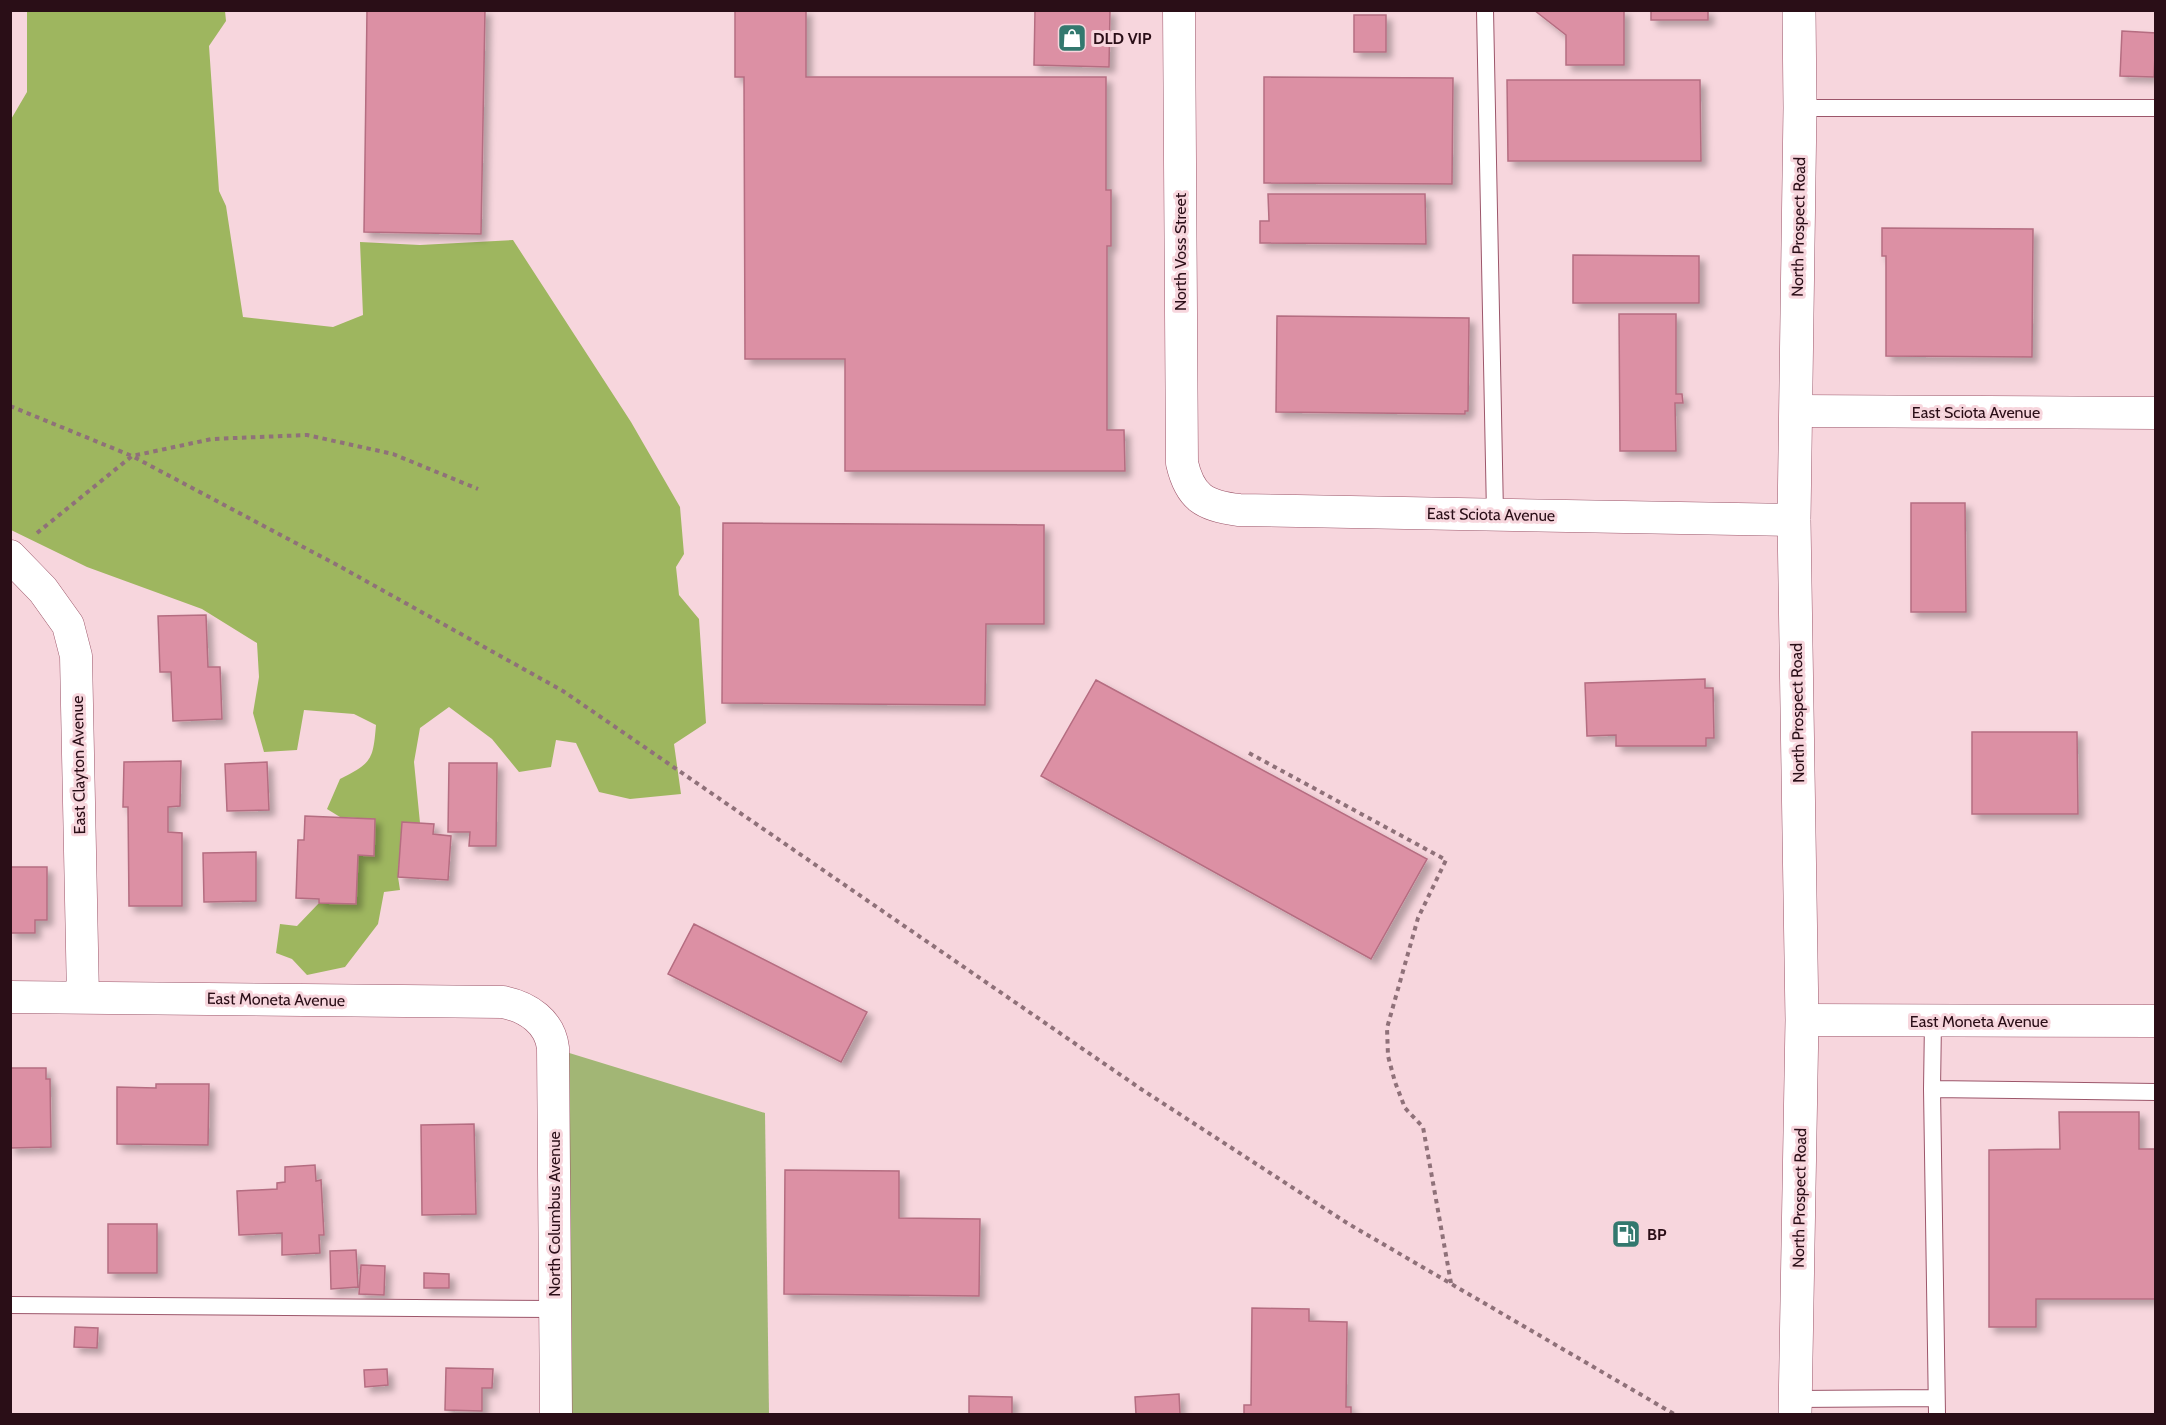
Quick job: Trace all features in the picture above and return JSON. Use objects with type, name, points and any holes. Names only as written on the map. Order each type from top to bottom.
[{"type":"main road","name":"North Prospect Road","points":[[1795,1407],[1802,1020],[1794,520],[1800,108],[1799,10]]},
{"type":"street","name":"North Voss Street","points":[[1179,10],[1182,463],[1192,492]]},
{"type":"street","name":"East Sciota Avenue","points":[[1796,411],[2156,413]]},
{"type":"street","name":"East Sciota Avenue","points":[[1192,492],[1212,506],[1239,510],[1794,520]]},
{"type":"street","name":"East Clayton Avenue","points":[[10,556],[43,590],[68,625],[76,656],[83,997]]},
{"type":"street","name":"East Moneta Avenue","points":[[10,997],[503,1002],[523,1008],[537,1018]]},
{"type":"street","name":"North Columbus Avenue","points":[[537,1018],[552,1039],[553,1048],[556,1414]]},
{"type":"street","name":"East Moneta Avenue","points":[[1802,1020],[2156,1021]]},
{"type":"lane","points":[[1485,10],[1495,514]]},
{"type":"lane","points":[[1800,108],[2156,108]]},
{"type":"lane","points":[[1795,1407],[1936,1406],[1933,1021]]},
{"type":"lane","points":[[1932,1089],[2156,1092]]},
{"type":"lane","points":[[10,1305],[555,1309]]},
{"type":"path","points":[[10,406],[132,456],[339,566],[563,692],[1141,1089],[1347,1223],[1674,1414]]},
{"type":"path","points":[[36,533],[132,456],[212,439],[307,435],[393,454],[478,489]]},
{"type":"path","points":[[1249,753],[1446,860],[1418,918],[1387,1028],[1388,1056],[1395,1082],[1405,1108],[1424,1127],[1451,1283]]},
{"type":"green space","points":[[27,11],[225,11],[226,21],[209,46],[219,191],[226,206],[243,317],[333,327],[363,315],[360,242],[420,245],[513,240],[631,422],[680,507],[684,554],[676,567],[679,595],[699,619],[706,723],[674,744],[681,794],[630,799],[599,792],[576,743],[556,740],[551,767],[519,772],[492,739],[449,707],[420,728],[414,762],[420,823],[402,822],[398,877],[400,890],[384,892],[378,924],[345,967],[307,975],[292,959],[276,953],[280,924],[297,926],[319,903],[356,903],[358,855],[374,856],[375,819],[340,817],[327,809],[340,779],[359,769],[369,759],[374,746],[376,725],[354,714],[304,710],[297,750],[264,752],[253,713],[259,677],[257,643],[202,609],[87,567],[11,530],[10,121],[27,92]]},
{"type":"green space","points":[[553,1048],[765,1113],[769,1414],[556,1414]]},
{"type":"building","points":[[367,10],[485,10],[481,234],[364,232]]},
{"type":"building","points":[[735,10],[806,10],[806,77],[1106,77],[1106,190],[1111,190],[1111,246],[1107,246],[1107,430],[1124,430],[1125,471],[845,471],[845,359],[745,359],[744,77],[735,77]]},
{"type":"building","name":"DLD VIP","points":[[1035,10],[1110,10],[1109,67],[1034,65]]},
{"type":"building","points":[[1534,10],[1624,10],[1624,65],[1566,65],[1566,35]]},
{"type":"building","points":[[1651,10],[1708,10],[1708,20],[1651,20]]},
{"type":"building","points":[[1354,15],[1386,15],[1386,52],[1354,52]]},
{"type":"building","points":[[2122,31],[2156,33],[2154,77],[2120,76]]},
{"type":"building","points":[[1264,77],[1453,78],[1452,184],[1264,183]]},
{"type":"building","points":[[1507,80],[1700,80],[1701,161],[1508,161]]},
{"type":"building","points":[[1268,194],[1425,194],[1426,244],[1260,243],[1260,221],[1269,221]]},
{"type":"building","points":[[1882,228],[2033,229],[2032,357],[1886,356],[1886,256],[1882,256]]},
{"type":"building","points":[[1573,255],[1699,256],[1699,303],[1573,303]]},
{"type":"building","points":[[1619,314],[1676,314],[1676,394],[1682,394],[1683,403],[1675,403],[1676,451],[1620,451]]},
{"type":"building","points":[[1277,316],[1469,318],[1468,411],[1465,411],[1465,414],[1276,412]]},
{"type":"building","points":[[1911,503],[1965,503],[1966,612],[1911,612]]},
{"type":"building","points":[[723,523],[1044,525],[1044,624],[986,624],[985,705],[722,703]]},
{"type":"building","points":[[206,615],[208,667],[220,667],[222,719],[173,721],[171,672],[160,672],[158,616]]},
{"type":"building","points":[[1705,679],[1705,688],[1713,688],[1714,738],[1706,738],[1706,746],[1616,746],[1616,735],[1587,736],[1585,683]]},
{"type":"building","points":[[1096,680],[1427,859],[1371,959],[1041,776]]},
{"type":"building","points":[[1972,732],[2077,732],[2078,814],[1972,814]]},
{"type":"building","points":[[181,761],[180,806],[168,807],[168,832],[182,833],[182,906],[129,906],[128,807],[123,807],[124,762]]},
{"type":"building","points":[[267,762],[269,810],[227,811],[225,764]]},
{"type":"building","points":[[449,763],[497,763],[496,846],[469,846],[470,832],[448,832]]},
{"type":"building","points":[[305,816],[375,819],[374,856],[358,855],[356,904],[319,903],[319,899],[296,898],[298,840],[304,840]]},
{"type":"building","points":[[402,822],[434,824],[433,834],[451,836],[448,880],[398,877]]},
{"type":"building","points":[[256,852],[256,901],[204,902],[203,853]]},
{"type":"building","points":[[10,867],[47,867],[47,920],[35,920],[35,933],[10,933]]},
{"type":"building","points":[[694,924],[867,1012],[841,1062],[668,974]]},
{"type":"building","points":[[10,1068],[46,1068],[46,1079],[50,1079],[51,1147],[10,1148]]},
{"type":"building","points":[[156,1084],[209,1084],[208,1145],[117,1144],[117,1087],[156,1088]]},
{"type":"building","points":[[2059,1112],[2139,1112],[2139,1149],[2156,1149],[2156,1299],[2036,1299],[2036,1327],[1989,1327],[1989,1150],[2060,1149]]},
{"type":"building","points":[[474,1124],[476,1214],[422,1215],[421,1125]]},
{"type":"building","points":[[315,1165],[316,1181],[321,1180],[324,1235],[319,1235],[320,1253],[282,1255],[282,1233],[239,1235],[237,1191],[277,1189],[277,1183],[285,1182],[285,1167]]},
{"type":"building","points":[[785,1170],[899,1171],[899,1218],[980,1219],[979,1296],[784,1294]]},
{"type":"building","points":[[108,1224],[157,1224],[157,1273],[108,1273]]},
{"type":"building","points":[[356,1250],[358,1287],[331,1289],[330,1251]]},
{"type":"building","points":[[361,1265],[385,1266],[384,1295],[359,1294]]},
{"type":"building","points":[[424,1273],[449,1274],[449,1288],[424,1288]]},
{"type":"building","points":[[1252,1308],[1309,1309],[1309,1321],[1347,1322],[1346,1407],[1351,1407],[1351,1414],[1244,1414],[1244,1405],[1251,1405]]},
{"type":"building","points":[[75,1327],[98,1328],[97,1348],[74,1347]]},
{"type":"building","points":[[446,1368],[493,1369],[492,1388],[482,1388],[482,1411],[445,1410]]},
{"type":"building","points":[[387,1369],[388,1385],[365,1387],[364,1370]]},
{"type":"building","points":[[1179,1394],[1180,1414],[1136,1414],[1135,1397]]},
{"type":"building","points":[[969,1396],[1012,1397],[1012,1414],[969,1414]]},
{"type":"place","name":"DLD VIP","points":[[1072,38]]},
{"type":"place","name":"BP","points":[[1626,1234]]}]
